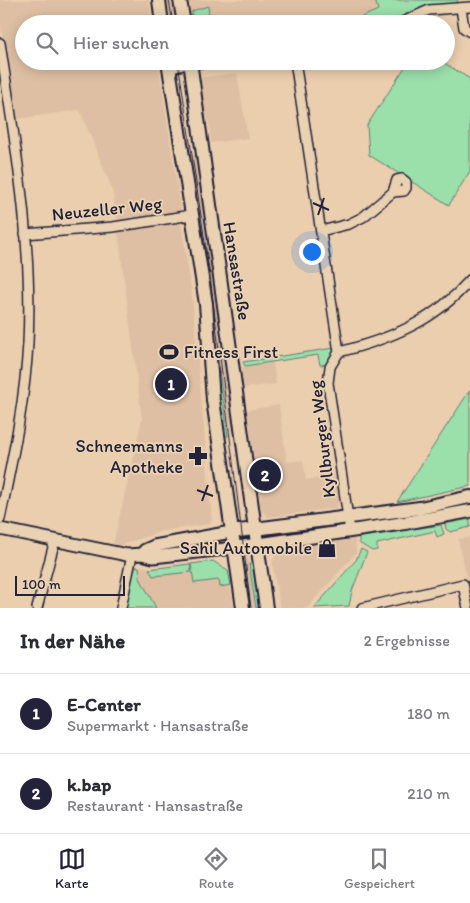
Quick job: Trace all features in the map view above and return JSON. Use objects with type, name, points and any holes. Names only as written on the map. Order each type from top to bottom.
[{"type":"main road","points":[[159,0],[161,15]]},
{"type":"main road","points":[[180,0],[182,15]]},
{"type":"main road","name":"Hansastraße","points":[[170,70],[206,304],[212,400],[242,608]]},
{"type":"main road","name":"Hansastraße","points":[[191,70],[266,608]]},
{"type":"main road","points":[[231,532],[348,518],[442,504],[470,497]]},
{"type":"main road","points":[[234,548],[470,511]]},
{"type":"street","points":[[419,15],[430,10],[465,7],[464,28],[470,32]]},
{"type":"street","points":[[0,44],[19,176],[25,234],[28,310],[25,380],[0,519]]},
{"type":"street","points":[[296,70],[339,352],[374,343],[418,324],[452,298],[470,280]]},
{"type":"street","points":[[321,231],[349,224],[363,217],[393,192]]},
{"type":"street","name":"Neuzeller Weg","points":[[25,234],[113,227],[192,215]]},
{"type":"street","name":"Kyllburger Weg","points":[[339,352],[330,367],[328,383],[350,531]]},
{"type":"street","points":[[0,529],[153,557],[234,548]]},
{"type":"street","points":[[121,608],[137,554],[154,546],[231,532]]},
{"type":"street","points":[[37,608],[55,540]]},
{"type":"street","points":[[362,608],[463,584],[468,608]]},
{"type":"shaded area","points":[[0,0],[149,0],[151,15],[15,15],[15,70],[159,70],[181,211],[118,223],[112,189],[80,110],[16,119],[0,22]]},
{"type":"shaded area","points":[[167,0],[175,0],[178,15],[169,15]]},
{"type":"shaded area","points":[[189,0],[375,0],[378,10],[367,15],[192,15]]},
{"type":"shaded area","points":[[237,73],[248,138],[211,143],[209,122],[205,122],[199,78]]},
{"type":"shaded area","points":[[200,154],[236,429],[227,430],[190,155]]},
{"type":"shaded area","points":[[181,222],[192,295],[212,520],[209,524],[163,531],[118,546],[113,545],[142,419],[118,231]]},
{"type":"shaded area","points":[[273,362],[276,384],[244,388],[242,367]]},
{"type":"shaded area","points":[[279,405],[287,462],[303,460],[306,480],[337,475],[341,500],[336,508],[268,517],[261,510],[247,410]]},
{"type":"shaded area","points":[[470,537],[470,591],[458,539]]},
{"type":"shaded area","points":[[355,539],[356,553],[307,608],[280,608],[272,562],[280,552],[310,544]]},
{"type":"shaded area","points":[[248,554],[256,608],[249,608],[242,565],[242,555]]},
{"type":"shaded area","points":[[213,561],[228,571],[234,608],[124,608],[134,566],[153,568]]},
{"type":"green space","points":[[375,0],[458,0],[456,4],[416,15],[367,15],[378,10]]},
{"type":"green space","points":[[208,6],[209,15],[192,15],[192,11]]},
{"type":"green space","points":[[403,70],[455,70],[470,79],[470,171],[449,205],[369,155],[367,125]]},
{"type":"green space","points":[[190,155],[228,436],[224,436],[187,156]]},
{"type":"green space","points":[[334,348],[329,364],[320,365],[318,355],[245,366],[243,362]]},
{"type":"green space","points":[[470,390],[470,486],[397,502]]},
{"type":"green space","points":[[470,519],[470,527],[450,532],[446,529],[445,524]]},
{"type":"green space","points":[[441,525],[444,534],[437,537],[435,531],[377,544],[377,550],[372,551],[359,543],[359,537]]},
{"type":"green space","points":[[361,549],[367,552],[352,591],[349,606],[314,608],[356,560]]},
{"type":"green space","points":[[213,561],[228,571],[231,585],[220,587],[219,580],[194,583],[191,564]]},
{"type":"green space","points":[[190,564],[191,572],[153,576],[149,569]]},
{"type":"green space","points":[[249,564],[252,564],[260,608],[256,608]]},
{"type":"green space","points":[[134,566],[139,567],[140,578],[156,608],[124,608]]},
{"type":"tram line","points":[[169,0],[172,15]]},
{"type":"tram line","points":[[179,70],[210,276],[251,608]]},
{"type":"place","name":"Fitness First","points":[[169,352]]},
{"type":"place","name":"E-Center","points":[[171,384]]},
{"type":"place","name":"Schneemanns Apotheke","points":[[198,456]]},
{"type":"place","name":"k.bap","points":[[265,475]]},
{"type":"place","name":"Sahil Automobile","points":[[327,548]]}]
